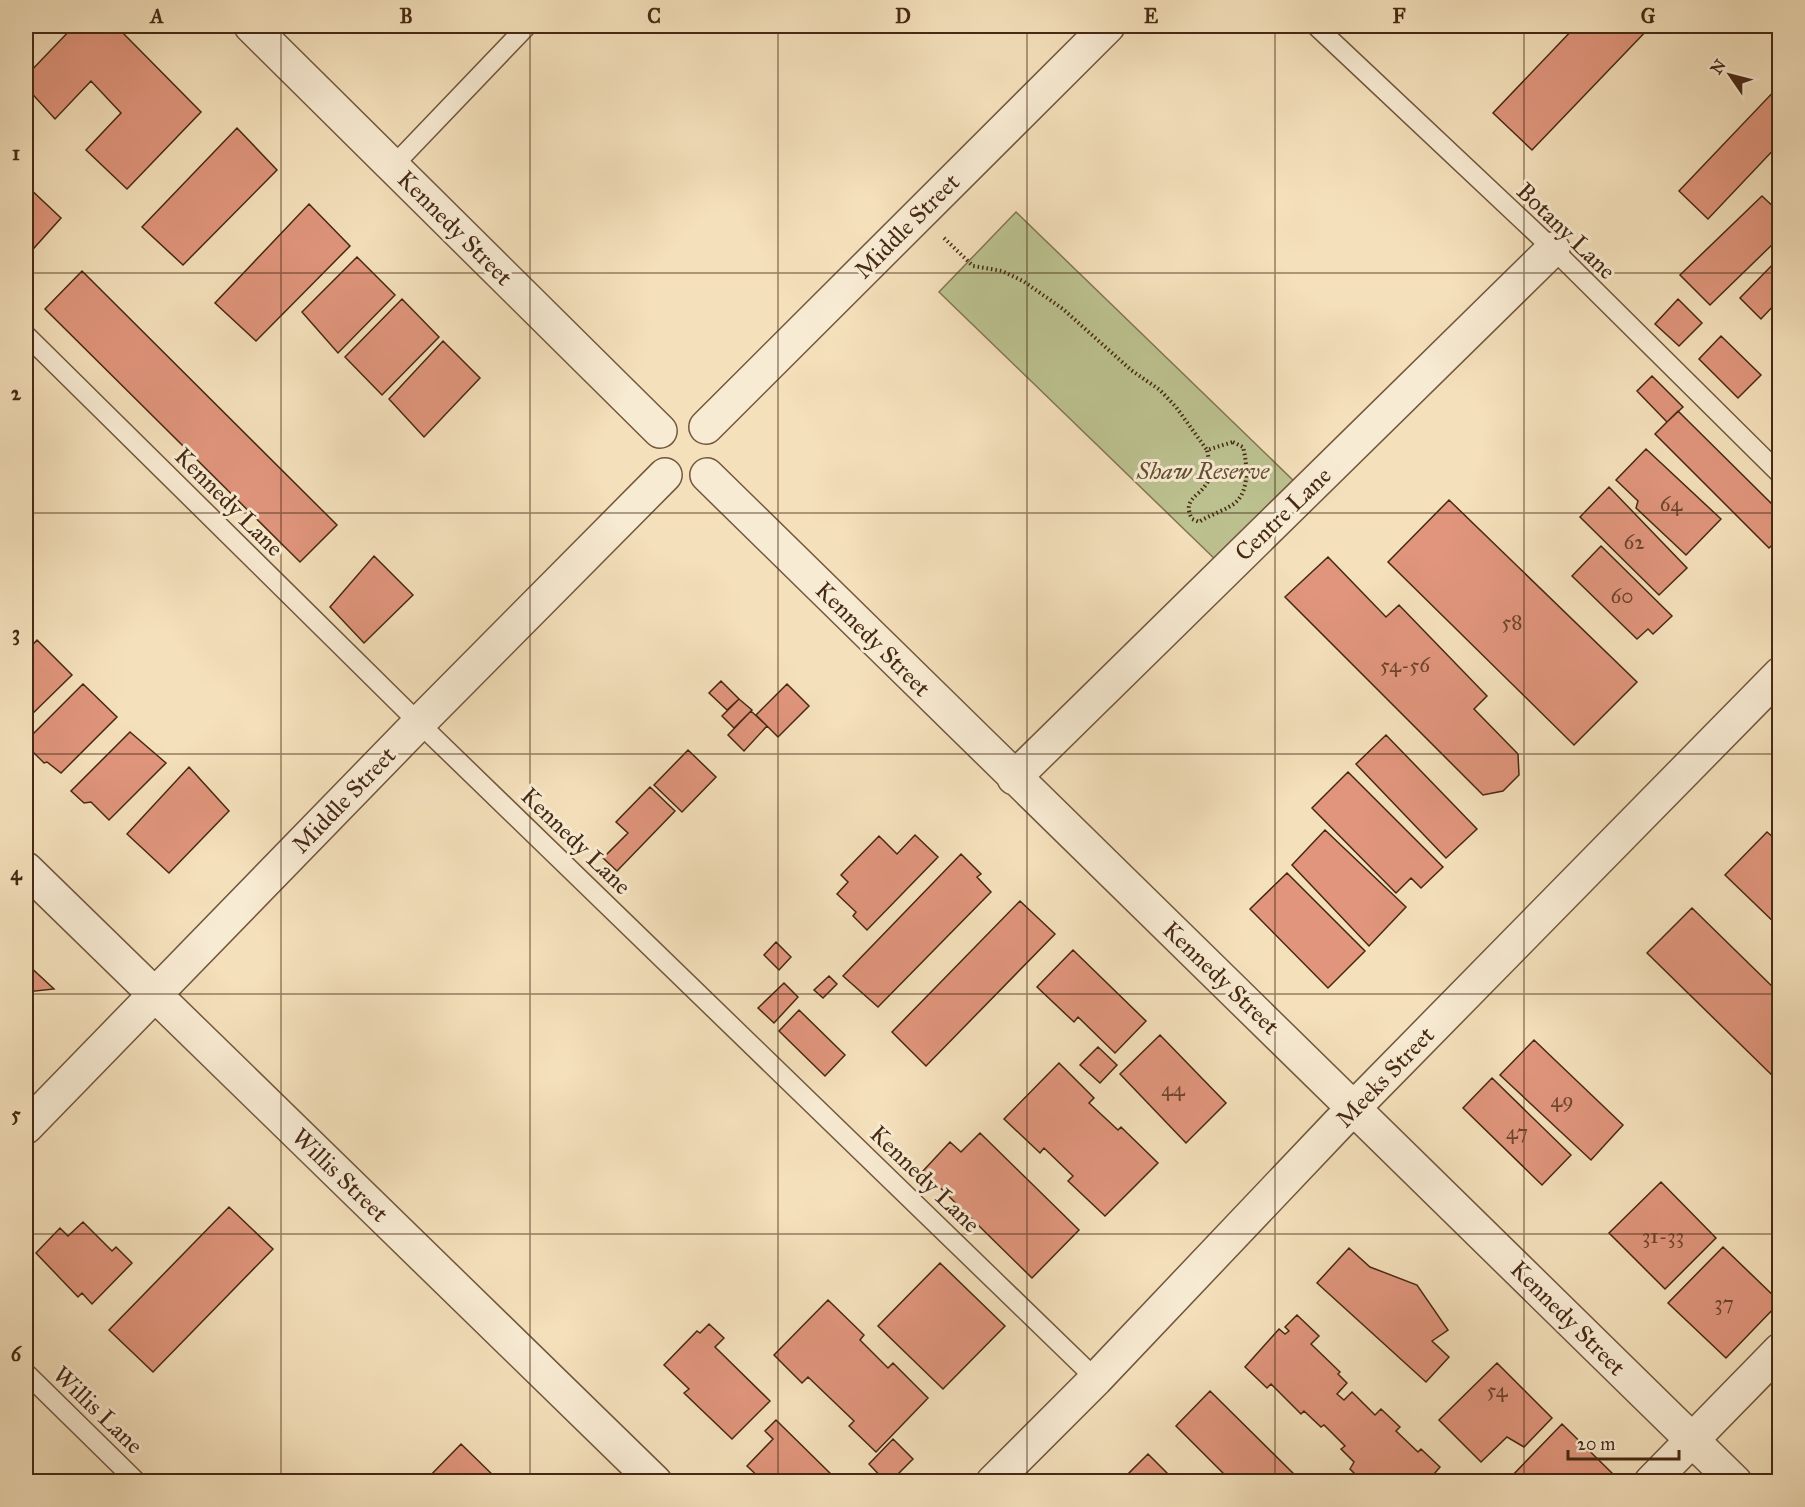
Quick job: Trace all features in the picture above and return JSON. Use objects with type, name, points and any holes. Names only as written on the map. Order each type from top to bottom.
[{"type":"street","name":"Kennedy Street","points":[[251,26],[660,430]]},
{"type":"street","name":"Middle Street","points":[[706,427],[1108,26]]},
{"type":"street","name":"Centre Lane","points":[[1014,778],[1552,249]]},
{"type":"street","points":[[686,418],[706,427],[713,435],[717,449],[716,460],[707,475],[688,483],[676,482],[664,476],[657,467],[654,456],[654,445],[660,430],[668,423],[686,418]]},
{"type":"street","name":"Kennedy Street","points":[[707,475],[1735,1482]]},
{"type":"street","name":"Middle Street","points":[[26,1127],[419,723],[664,476]]},
{"type":"street","name":"Meeks Street","points":[[993,1482],[1096,1379],[1355,1108],[1779,675]]},
{"type":"street","name":"Willis Street","points":[[26,869],[655,1482]]},
{"type":"street","points":[[1651,1482],[1779,1350]]},
{"type":"lane","points":[[393,166],[527,26]]},
{"type":"lane","name":"Botany Lane","points":[[1316,26],[1552,249],[1779,474]]},
{"type":"lane","name":"Kennedy Lane","points":[[26,335],[419,723],[1096,1379]]},
{"type":"lane","name":"Willis Lane","points":[[26,1373],[137,1482]]},
{"type":"path","points":[[919,214],[973,266],[1002,271],[1023,281],[1063,309],[1131,370],[1160,390],[1176,407],[1207,450],[1209,475],[1207,484],[1189,503],[1188,510],[1192,519],[1198,522],[1236,503],[1243,492],[1246,477],[1243,447],[1233,442],[1207,450]]},
{"type":"green space","name":"Shaw Reserve","points":[[1016,212],[1297,484],[1220,564],[939,292]]},
{"type":"building","points":[[74,26],[116,26],[201,112],[127,189],[86,150],[121,113],[91,81],[55,119],[26,87],[26,76]]},
{"type":"building","points":[[1576,26],[1651,26],[1532,150],[1493,113]]},
{"type":"building","points":[[1780,85],[1780,143],[1708,219],[1679,191]]},
{"type":"building","points":[[237,128],[277,170],[183,265],[142,227]]},
{"type":"building","points":[[26,185],[61,218],[26,257]]},
{"type":"building","points":[[1762,196],[1780,213],[1780,237],[1710,305],[1680,275]]},
{"type":"building","points":[[309,204],[350,246],[256,341],[215,303]]},
{"type":"building","points":[[357,257],[395,295],[338,353],[302,312]]},
{"type":"building","points":[[1780,257],[1780,306],[1776,303],[1761,319],[1740,298]]},
{"type":"building","points":[[82,271],[337,525],[300,562],[45,309]]},
{"type":"building","points":[[402,299],[439,337],[382,395],[345,357]]},
{"type":"building","points":[[1678,299],[1702,323],[1679,346],[1655,324]]},
{"type":"building","points":[[1721,336],[1761,375],[1738,398],[1699,359]]},
{"type":"building","points":[[443,341],[480,378],[424,437],[389,399]]},
{"type":"building","points":[[1652,376],[1683,407],[1667,422],[1637,391]]},
{"type":"building","points":[[1678,411],[1780,512],[1780,538],[1769,548],[1655,434]]},
{"type":"building","points":[[1646,449],[1721,519],[1686,555],[1636,508],[1638,501],[1616,480]]},
{"type":"building","points":[[1609,487],[1687,568],[1659,595],[1580,517]]},
{"type":"building","points":[[1449,500],[1637,682],[1574,745],[1388,562]]},
{"type":"building","points":[[1601,546],[1672,616],[1653,634],[1648,629],[1637,639],[1572,576]]},
{"type":"building","points":[[374,556],[413,595],[364,643],[330,607]]},
{"type":"building","points":[[1328,557],[1386,617],[1399,605],[1487,696],[1474,709],[1518,754],[1519,775],[1503,791],[1483,795],[1285,597]]},
{"type":"building","points":[[37,640],[72,675],[26,720],[26,652]]},
{"type":"building","points":[[721,681],[739,699],[727,710],[709,693]]},
{"type":"building","points":[[83,684],[117,717],[61,773],[47,762],[44,763],[26,745],[26,741]]},
{"type":"building","points":[[787,684],[809,706],[778,737],[756,715]]},
{"type":"building","points":[[739,699],[752,710],[734,728],[722,716]]},
{"type":"building","points":[[751,711],[767,726],[744,751],[728,735]]},
{"type":"building","points":[[130,732],[166,763],[109,820],[91,802],[84,803],[71,791]]},
{"type":"building","points":[[1386,735],[1477,829],[1446,858],[1356,764]]},
{"type":"building","points":[[688,750],[716,777],[682,812],[654,785]]},
{"type":"building","points":[[189,767],[229,811],[169,873],[127,834]]},
{"type":"building","points":[[1348,772],[1443,867],[1421,888],[1411,878],[1396,893],[1312,808]]},
{"type":"building","points":[[650,787],[675,811],[617,871],[603,858],[628,833],[616,822]]},
{"type":"building","points":[[1325,830],[1406,907],[1369,946],[1292,865]]},
{"type":"building","points":[[1767,832],[1780,843],[1780,928],[1725,875]]},
{"type":"building","points":[[915,835],[938,857],[867,930],[853,916],[856,912],[837,894],[848,882],[841,875],[879,836],[897,854]]},
{"type":"building","points":[[961,854],[981,874],[977,877],[991,892],[878,1007],[843,976]]},
{"type":"building","points":[[1287,873],[1365,951],[1328,988],[1250,909]]},
{"type":"building","points":[[1020,901],[1055,934],[926,1066],[892,1032]]},
{"type":"building","points":[[1692,908],[1780,994],[1780,1083],[1647,953]]},
{"type":"building","points":[[776,942],[791,957],[779,970],[764,955]]},
{"type":"building","points":[[1073,950],[1146,1021],[1115,1053],[1078,1017],[1074,1022],[1037,987]]},
{"type":"building","points":[[26,963],[54,989],[26,992]]},
{"type":"building","points":[[829,976],[837,984],[823,998],[814,990]]},
{"type":"building","points":[[784,983],[798,997],[774,1023],[758,1008]]},
{"type":"building","points":[[799,1010],[845,1055],[825,1076],[779,1031]]},
{"type":"building","points":[[1160,1035],[1226,1103],[1186,1143],[1120,1074]]},
{"type":"building","points":[[1534,1040],[1623,1125],[1591,1160],[1500,1075]]},
{"type":"building","points":[[1098,1047],[1117,1065],[1100,1083],[1080,1065]]},
{"type":"building","points":[[1059,1063],[1094,1098],[1089,1103],[1118,1130],[1121,1127],[1158,1163],[1105,1216],[1068,1181],[1073,1176],[1044,1148],[1040,1153],[1004,1119]]},
{"type":"building","points":[[1492,1078],[1571,1155],[1542,1185],[1463,1108]]},
{"type":"building","points":[[980,1133],[1079,1230],[1032,1278],[923,1171],[950,1142],[961,1152]]},
{"type":"building","points":[[1661,1182],[1716,1238],[1665,1289],[1609,1233]]},
{"type":"building","points":[[229,1207],[273,1249],[153,1372],[109,1330]]},
{"type":"building","points":[[83,1222],[112,1251],[116,1247],[132,1263],[92,1304],[82,1293],[78,1297],[36,1253],[60,1228],[68,1236]]},
{"type":"building","points":[[1723,1247],[1780,1302],[1726,1358],[1668,1303]]},
{"type":"building","points":[[1349,1248],[1370,1267],[1417,1285],[1448,1330],[1432,1341],[1449,1357],[1426,1382],[1317,1283]]},
{"type":"building","points":[[940,1263],[1005,1326],[943,1389],[878,1326]]},
{"type":"building","points":[[828,1300],[864,1335],[860,1340],[888,1368],[893,1363],[928,1398],[876,1452],[849,1426],[854,1421],[808,1377],[802,1383],[774,1355]]},
{"type":"building","points":[[1297,1315],[1319,1336],[1311,1344],[1340,1372],[1338,1374],[1347,1383],[1337,1394],[1344,1400],[1352,1392],[1375,1415],[1381,1409],[1400,1427],[1396,1431],[1418,1452],[1421,1449],[1440,1467],[1434,1474],[1441,1482],[1363,1482],[1350,1469],[1354,1462],[1341,1449],[1345,1446],[1324,1425],[1321,1427],[1304,1411],[1301,1414],[1271,1384],[1267,1388],[1245,1367],[1279,1329],[1285,1334],[1289,1331],[1285,1327]]},
{"type":"building","points":[[709,1324],[724,1338],[715,1347],[770,1401],[732,1439],[684,1393],[689,1389],[664,1365],[697,1331],[700,1333]]},
{"type":"building","points":[[1497,1363],[1552,1418],[1524,1447],[1507,1437],[1481,1462],[1439,1420]]},
{"type":"building","points":[[1210,1391],[1302,1482],[1232,1482],[1176,1426]]},
{"type":"building","points":[[776,1420],[839,1482],[764,1482],[747,1466],[773,1439],[765,1431]]},
{"type":"building","points":[[1562,1424],[1614,1475],[1607,1482],[1512,1482],[1509,1479]]},
{"type":"building","points":[[893,1439],[913,1459],[890,1482],[886,1482],[869,1464]]},
{"type":"building","points":[[461,1444],[497,1479],[495,1482],[424,1482]]},
{"type":"building","points":[[1148,1454],[1176,1482],[1127,1482],[1133,1476],[1129,1473]]}]
